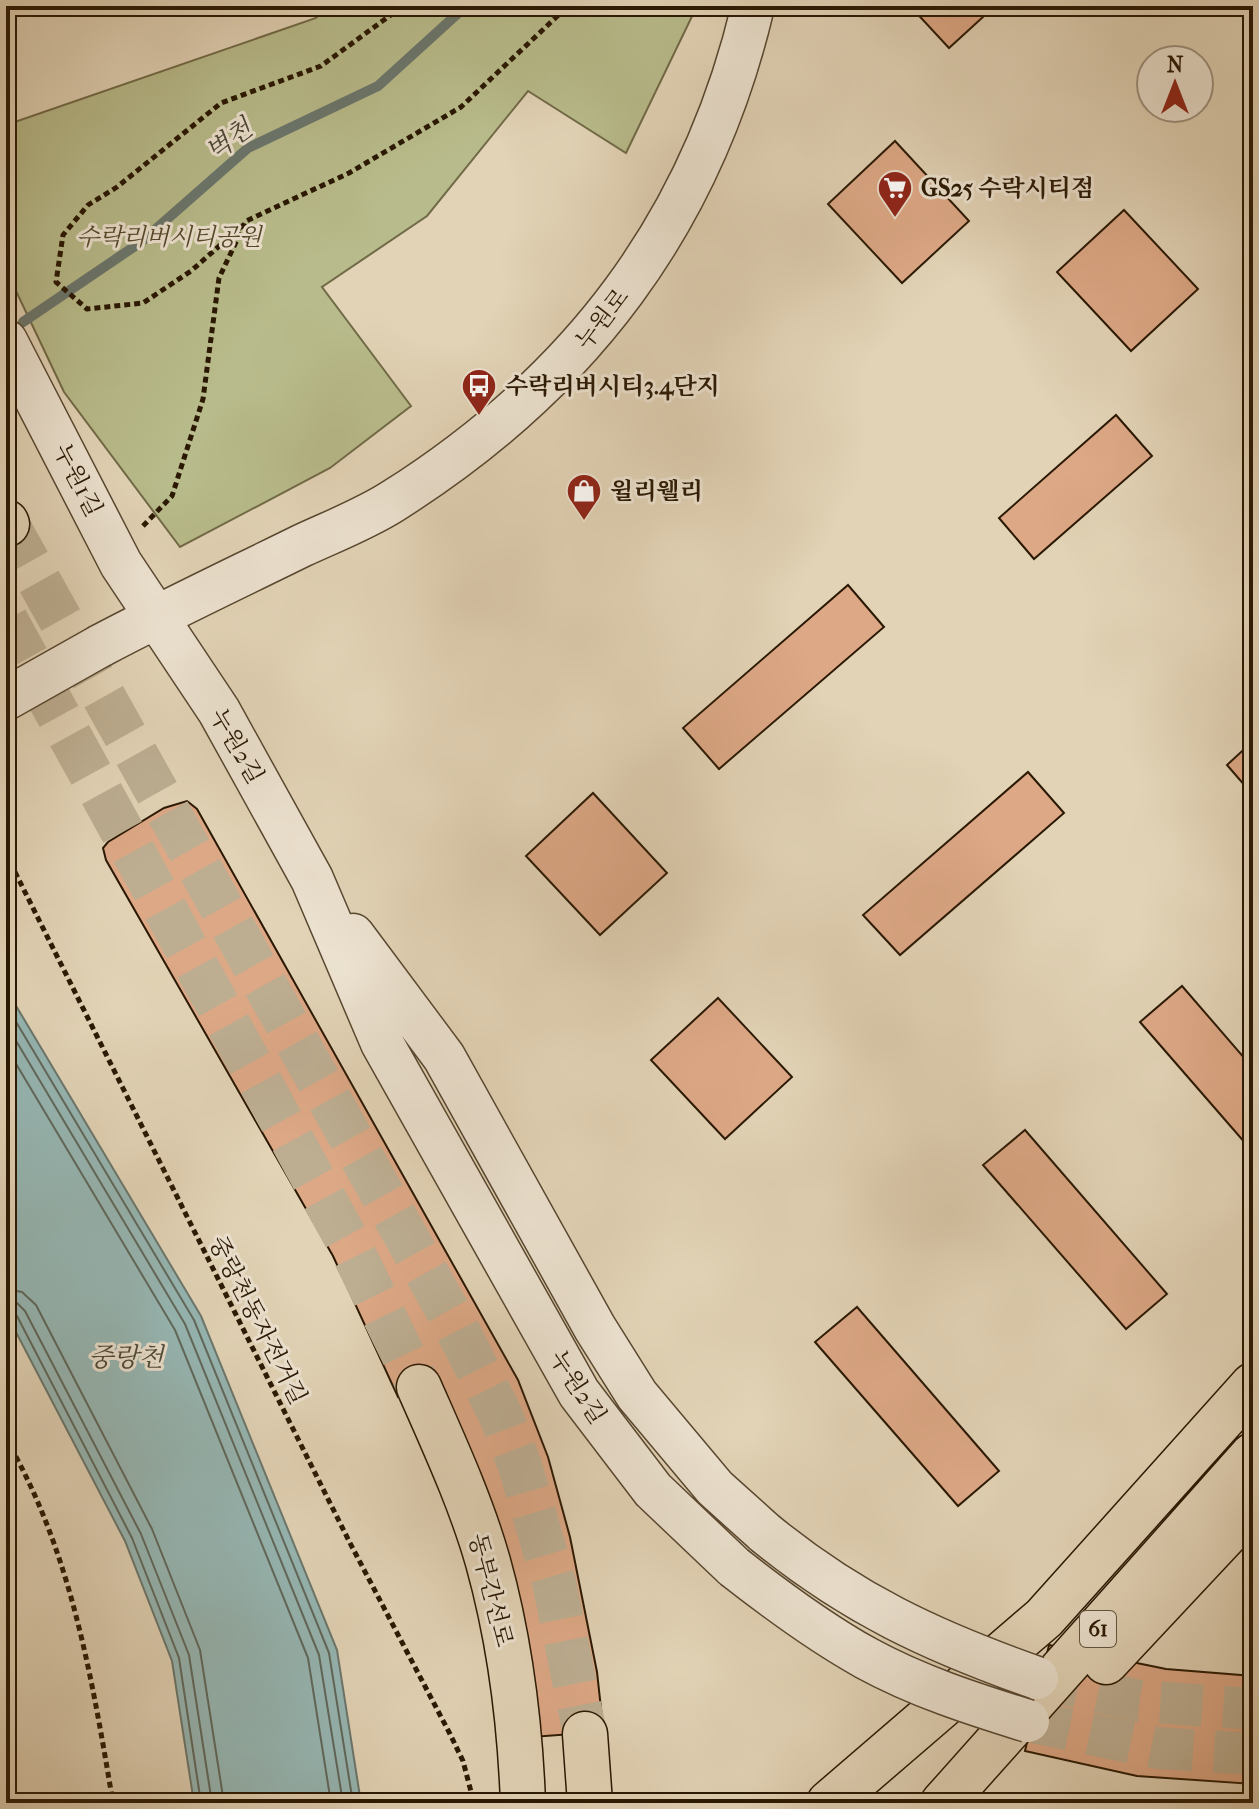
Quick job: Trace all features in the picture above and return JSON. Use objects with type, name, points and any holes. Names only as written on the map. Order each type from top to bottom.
[{"type":"highway","name":"61","points":[[829,1803],[1044,1618],[1253,1385]]},
{"type":"highway","name":"동부간선로","points":[[419,1387],[455,1469],[488,1562],[517,1696],[523,1803]]},
{"type":"highway","name":"61","points":[[944,1803],[1253,1455]]},
{"type":"highway","points":[[944,1803],[1023,1747],[1154,1613],[1253,1505]]},
{"type":"highway","points":[[585,1734],[590,1803]]},
{"type":"street","name":"누원로","points":[[6,699],[156,616],[391,503],[482,440],[557,374],[605,318],[642,267],[673,215],[721,111],[753,6]]},
{"type":"street","name":"누원1길","points":[[6,341],[121,564],[156,616]]},
{"type":"street","name":"누원2길","points":[[156,616],[219,711],[312,879],[382,1043],[579,1393],[653,1490],[734,1567],[822,1632],[867,1658],[948,1695],[1028,1721]]},
{"type":"street","name":"누원2길","points":[[312,879],[444,1057],[595,1328],[637,1395],[715,1488],[765,1533],[818,1574],[895,1622],[1037,1678]]},
{"type":"path","points":[[403,6],[321,66],[221,103],[117,187],[88,205],[63,235],[56,282],[87,309],[143,303],[191,271],[246,221],[349,173],[461,107],[568,6]]},
{"type":"path","points":[[137,533],[172,496],[203,399],[219,278],[246,221]]},
{"type":"path","name":"중랑천동자전거길","points":[[6,854],[136,1120],[450,1734],[463,1761],[474,1803]]},
{"type":"path","points":[[6,1439],[52,1541],[83,1636],[113,1803]]},
{"type":"green space","name":"수락리버시티공원","points":[[327,6],[697,6],[626,153],[528,91],[427,216],[322,287],[411,406],[330,468],[180,547],[64,392],[6,270],[6,125],[316,18]]},
{"type":"water","name":"중랑천","points":[[6,989],[201,1316],[337,1650],[361,1803],[194,1803],[172,1661],[125,1541],[6,1313]]},
{"type":"building","points":[[910,6],[995,6],[949,48]]},
{"type":"building","points":[[895,141],[969,221],[902,283],[828,204]]},
{"type":"building","points":[[1124,210],[1198,289],[1131,351],[1057,272]]},
{"type":"building","points":[[1116,415],[1152,456],[1034,559],[999,518]]},
{"type":"building","points":[[848,585],[884,627],[719,769],[683,728]]},
{"type":"building","points":[[1253,741],[1253,795],[1227,765]]},
{"type":"building","points":[[1028,772],[1064,813],[900,955],[863,915]]},
{"type":"building","points":[[593,793],[667,873],[600,935],[526,856]]},
{"type":"building","points":[[187,801],[197,809],[518,1380],[548,1457],[570,1537],[597,1672],[609,1782],[572,1734],[532,1737],[427,1383],[398,1397],[333,1256],[106,860],[103,848],[108,842],[164,808]]},
{"type":"building","points":[[1182,986],[1253,1068],[1253,1152],[1140,1022]]},
{"type":"building","points":[[718,998],[792,1077],[725,1139],[651,1060]]},
{"type":"building","points":[[1025,1130],[1167,1294],[1126,1329],[983,1165]]},
{"type":"building","points":[[857,1307],[999,1471],[958,1506],[815,1342]]},
{"type":"building","points":[[1049,1645],[1166,1669],[1253,1676],[1253,1784],[1137,1776],[1025,1751]]},
{"type":"waterway","name":"벽천","points":[[23,322],[141,242],[248,148],[378,86],[466,6]]},
{"type":"tunnel","points":[[7,524],[450,1315],[501,1416],[520,1466],[554,1582],[585,1734]]},
{"type":"tunnel","points":[[6,620],[348,1242],[419,1387]]},
{"type":"tunnel","points":[[1037,1678],[1139,1701],[1253,1709]]},
{"type":"tunnel","points":[[1028,1721],[1158,1748],[1253,1754]]},
{"type":"place","name":"GS25 수락시티점","points":[[895,219]]},
{"type":"place","name":"수락리버시티3.4단지","points":[[479,417]]},
{"type":"place","name":"윌리웰리","points":[[584,522]]}]
